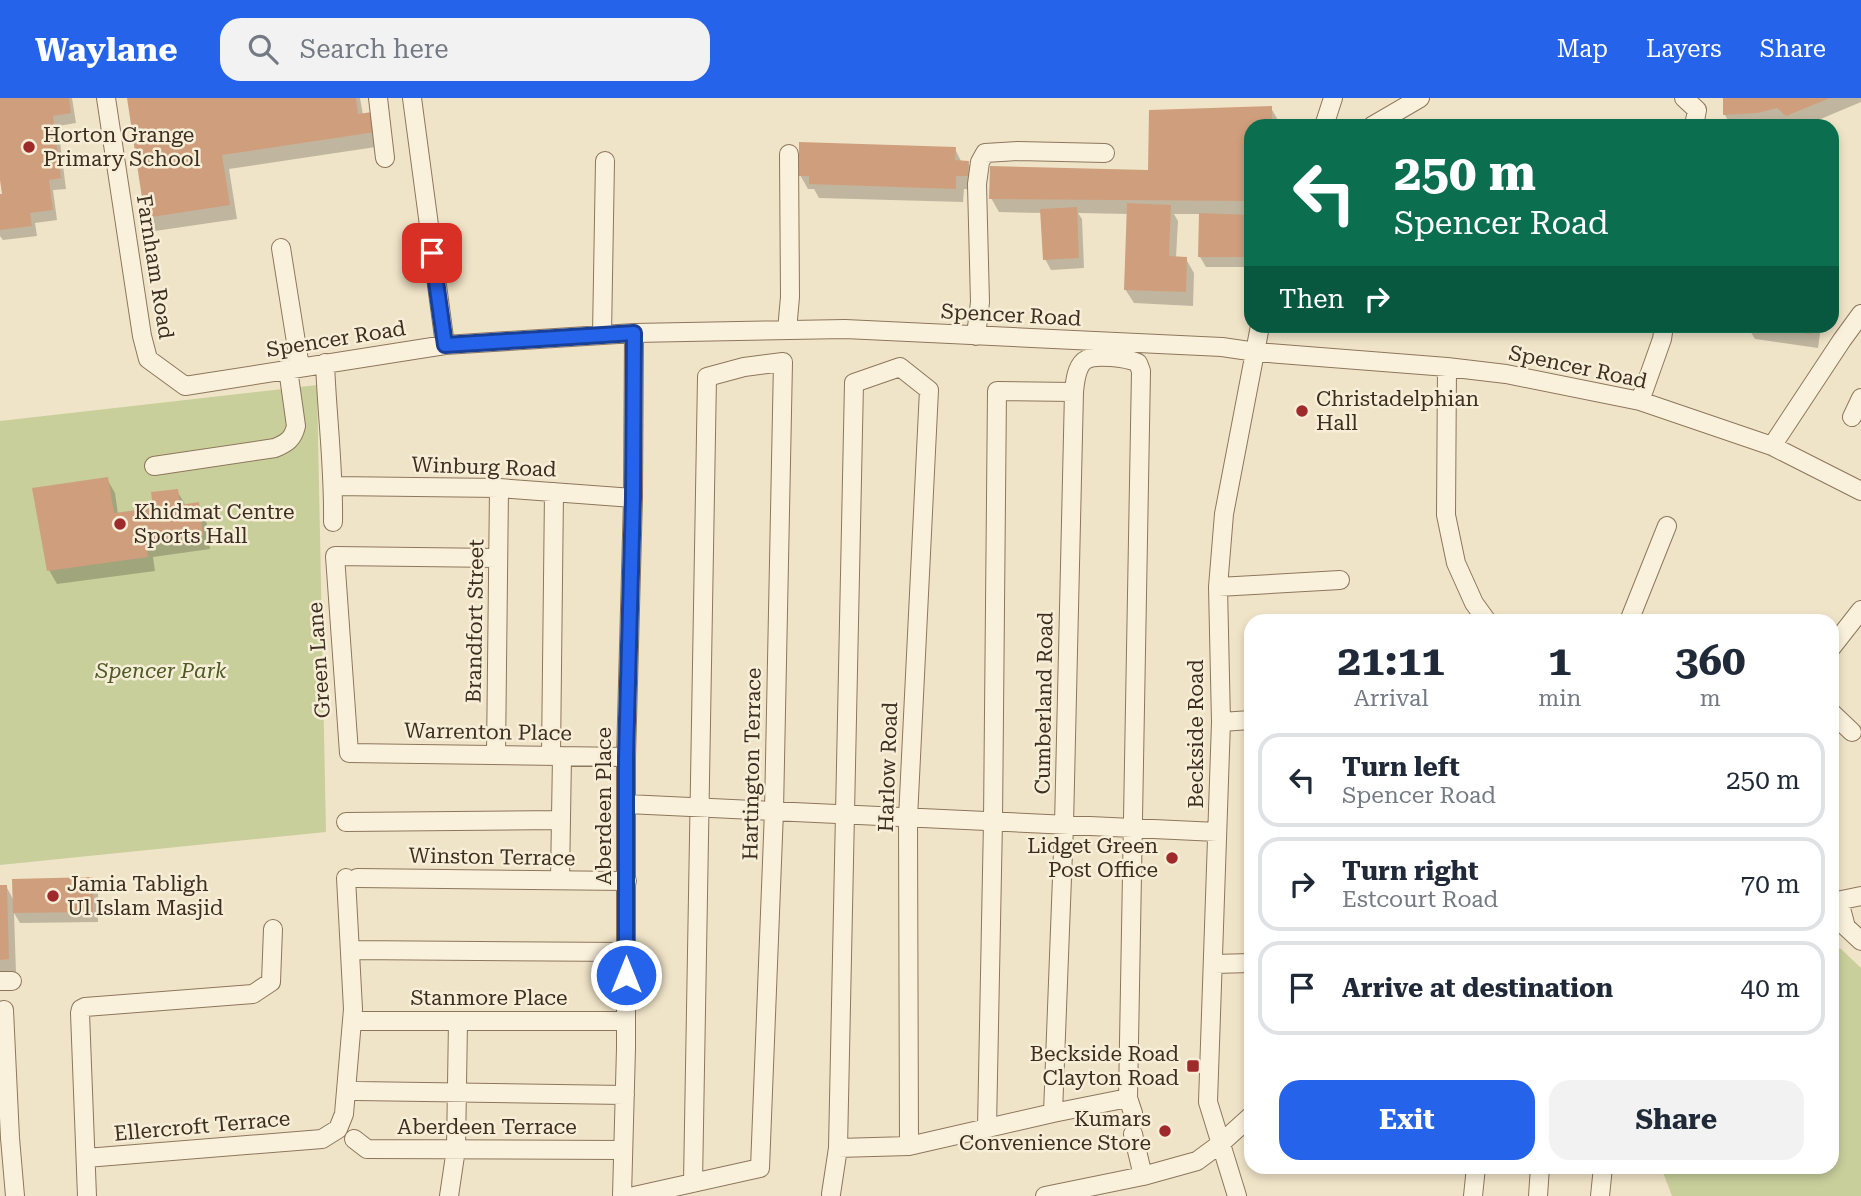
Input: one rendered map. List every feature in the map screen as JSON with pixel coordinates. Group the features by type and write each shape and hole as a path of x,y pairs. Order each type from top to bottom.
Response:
{"street":[{"name":"Farnham Road","path":"106,98 142,337 148,359"},
{"path":"378,98 385,158"},
{"path":"412,98 445,345"},
{"path":"1331,119 1333,98"},
{"path":"1384,119 1420,98"},
{"path":"1684,98 1697,110 1695,119"},
{"path":"976,336 980,302 977,184 980,162 985,153 1105,153"},
{"path":"787,330 790,297 789,154"},
{"path":"602,335 605,161"},
{"path":"154,466 275,448 285,444 294,434 294,368 281,248"},
{"path":"1772,446 1861,314"},
{"name":"Spencer Road","path":"148,359 185,386 445,345 634,333 845,329 1222,347 1506,374 1640,401 1772,446 1861,491"},
{"name":"Aberdeen Place","path":"622,1196 626,1021 626,757 633,498 634,333"},
{"name":"Beckside Road","path":"1237,1196 1208,1102 1221,722 1218,587 1224,514 1259,333"},
{"path":"1640,401 1663,333"},
{"name":"Cumberland Road","path":"1053,1113 1064,825 1074,392 1079,368 1084,360 1092,357 1132,360 1138,363 1141,371 1133,828"},
{"name":"Hartington Terrace","path":"693,1182 760,1168 774,811 783,362 744,367 707,377 698,808"},
{"path":"325,363 334,486 333,522"},
{"name":"Harlow Road","path":"846,814 855,383 900,367 929,390 908,818 909,1146"},
{"path":"1447,367 1446,515 1456,563 1482,614"},
{"path":"987,1128 997,391 1074,392"},
{"path":"1852,417 1861,398"},
{"name":"Winburg Road","path":"334,486 499,488 633,498"},
{"name":"Brandfort Street","path":"496,755 499,488"},
{"path":"554,492 560,880"},
{"path":"1632,614 1667,526"},
{"name":"Green Lane","path":"349,753 335,556 498,558"},
{"path":"1218,587 1340,580"},
{"path":"1839,638 1861,610"},
{"path":"1221,722 1244,720"},
{"path":"1839,720 1852,732"},
{"name":"Warrenton Place","path":"349,753 626,757"},
{"path":"627,804 1217,832"},
{"path":"634,1196 693,1182 698,808"},
{"path":"831,1194 838,1148 846,814"},
{"path":"346,822 561,820"},
{"path":"838,1148 909,1146 1053,1113 1131,1106 1133,828"},
{"name":"Winston Terrace","path":"351,950 352,878 627,881"},
{"path":"1839,900 1861,897"},
{"path":"1839,910 1846,927 1861,941"},
{"path":"87,1196 81,1009 253,994 271,982 273,929"},
{"path":"352,1021 354,1009 351,950 626,951"},
{"path":"1214,964 1244,963"},
{"path":"4,1010 15,1196"},
{"name":"Stanmore Place","path":"352,1021 626,1021"},
{"name":"Ellercroft Terrace","path":"86,1158 322,1139 338,1129 344,1114 352,1021"},
{"path":"449,1196 456,1149 458,1021"},
{"path":"356,1091 625,1095"},
{"path":"1045,1196 1143,1176 1197,1161 1244,1122"},
{"path":"1133,1134 1143,1176"},
{"name":"Aberdeen Terrace","path":"354,1139 367,1149 623,1150"},
{"path":"1473,1196 1475,1174"},
{"path":"1538,1196 1540,1174"},
{"path":"1600,1196 1602,1174"}],"green space":[{"name":"Spencer Park","path":"317,385 326,832 0,865 0,421"},
{"path":"1839,948 1841,949 1861,968 1861,1196 1672,1196 1664,1174 1839,1174"}],"building":[{"name":"Horton Grange Primary School","path":"0,98 69,98 71,113 53,116 61,178 49,180 53,210 30,213 32,226 0,230 2,194"},
{"path":"127,98 356,98 358,114 379,111 382,131 222,155 230,205 145,218"},
{"path":"1723,98 1830,98 1786,116 1777,108 1758,113 1723,115"},
{"path":"1272,106 1272,119 1244,119 1244,201 989,199 990,166 1148,170 1149,110"},
{"path":"799,142 956,147 955,160 969,161 968,176 956,176 956,189 809,184 809,176 799,176"},
{"path":"1127,203 1171,205 1169,256 1187,257 1186,292 1124,290"},
{"path":"1077,207 1079,258 1043,260 1040,209"},
{"path":"1199,213 1244,215 1244,257 1198,257"},
{"name":"Khidmat Centre Sports Hall","path":"108,477 114,513 153,508 151,492 178,489 180,505 199,502 203,535 146,543 148,557 47,571 32,488"},
{"name":"Jamia Tabligh Ul Islam Masjid","path":"93,877 93,912 13,913 12,879"},
{"name":"Jamia Tabligh Ul Islam Masjid","path":"0,885 7,885 9,959 0,960"}],"place":[{"name":"Horton Grange Primary School","path":"29,147"},
{"name":"Christadelphian Hall","path":"1302,411"},
{"name":"Khidmat Centre Sports Hall","path":"120,524"},
{"name":"Lidget Green Post Office","path":"1172,858"},
{"name":"Jamia Tabligh Ul Islam Masjid","path":"53,896"},
{"name":"Beckside Road Clayton Road","path":"1193,1066"},
{"name":"Kumars Convenience Store","path":"1165,1131"}],"route":[{"path":"432,253 445,345 634,333 633,498 626,757 626,975"}]}
